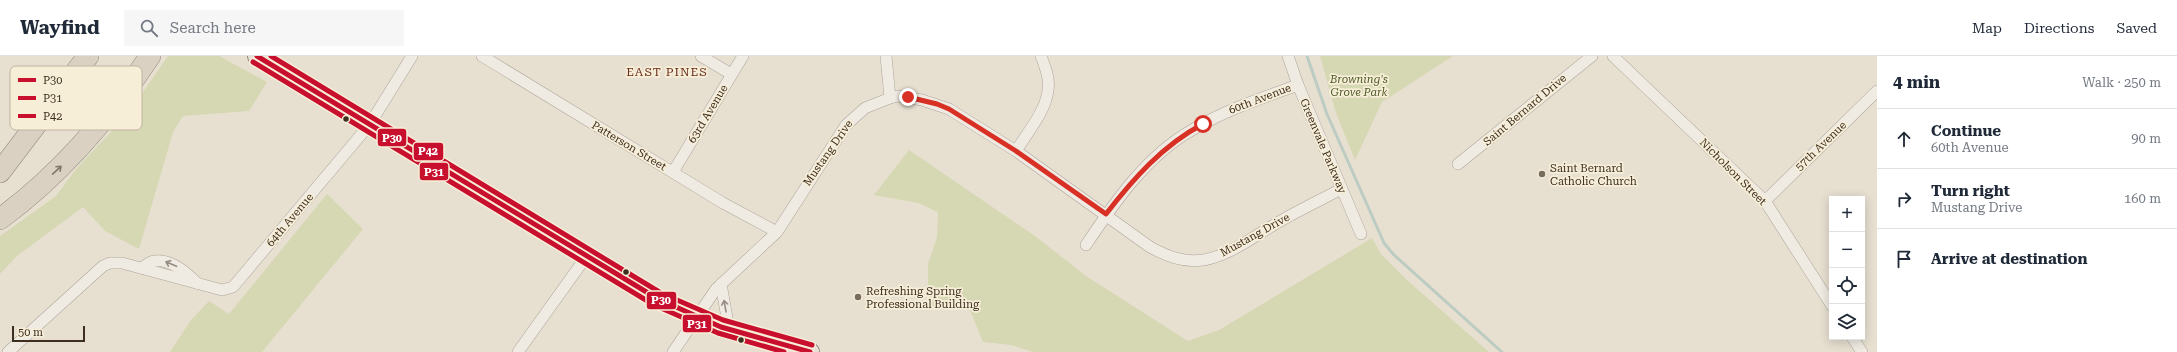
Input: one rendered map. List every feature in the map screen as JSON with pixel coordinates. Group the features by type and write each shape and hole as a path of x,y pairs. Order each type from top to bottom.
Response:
{"highway":[{"path":"80,66 88,56"},
{"path":"142,68 150,56"},
{"path":"0,172 32,130"},
{"path":"0,219 40,187 96,130"}],"main road":[{"path":"256,56 370,124 586,257 658,299 696,317 729,329 810,352"}],"street":[{"name":"64th Avenue","path":"8,352 104,266 110,263 122,263 141,268 154,260 169,262 188,273 197,283 222,290 233,287 370,124 412,56"},
{"name":"Patterson Street","path":"482,56 723,203 777,232"},
{"path":"701,56 731,74"},
{"name":"63rd Avenue","path":"673,172 743,56"},
{"path":"886,56 890,98"},
{"path":"1016,151 1042,109 1048,90 1046,70 1041,56"},
{"name":"Greenvale Parkway","path":"1288,56 1298,85 1361,234"},
{"name":"Saint Bernard Drive","path":"1458,164 1592,56"},
{"name":"Nicholson Street","path":"1613,56 1765,201 1831,304"},
{"name":"60th Avenue","path":"1086,245 1106,214 1141,173 1158,156 1190,130 1220,115 1298,85"},
{"name":"57th Avenue","path":"1765,201 1877,91"},
{"name":"Mustang Drive","path":"673,352 696,317 721,284 777,232 846,125 865,108 890,98 908,97 937,104 953,112 1016,151 1106,214 1150,247 1169,256 1191,261 1202,260 1226,253 1280,221 1341,189"},
{"path":"518,352 586,257"},
{"path":"721,284 729,329"},
{"path":"1854,340 1862,352"}],"green space":[{"path":"168,56 219,56 267,82 249,111 183,116 173,132 139,249 105,231 83,207 17,256 0,274 0,236 56,196 76,169 112,130 142,130 142,94"},
{"name":"Browning's Grove Park","path":"1320,56 1453,56 1382,102 1355,160 1336,113"},
{"path":"909,150 1035,236 1086,276 1188,341 1219,330 1372,238 1381,254 1408,281 1489,352 1033,352 1011,345 983,342 970,310 928,306 928,264 937,237 938,212 918,203 874,195"},
{"path":"327,194 363,229 262,352 170,352 191,320 209,301 229,314"}],"waterway":[{"path":"1307,56 1327,114 1384,243 1394,255 1502,352"}],"transit line":[{"name":"P30","path":"257,56 658,299 721,327 810,352"},
{"name":"P42","path":"271,56 661,293 723,320 812,345"},
{"name":"P31","path":"253,62 654,305 718,333 784,352"}],"place":[{"name":"Saint Bernard Catholic Church","path":"1542,174"},
{"name":"Refreshing Spring Professional Building","path":"858,297"}],"district":[{"name":"EAST PINES","path":"667,72"}],"route":[{"path":"908,97 937,104 949,109 1016,151 1106,214 1123,192 1158,156 1190,130 1203,124"}]}
